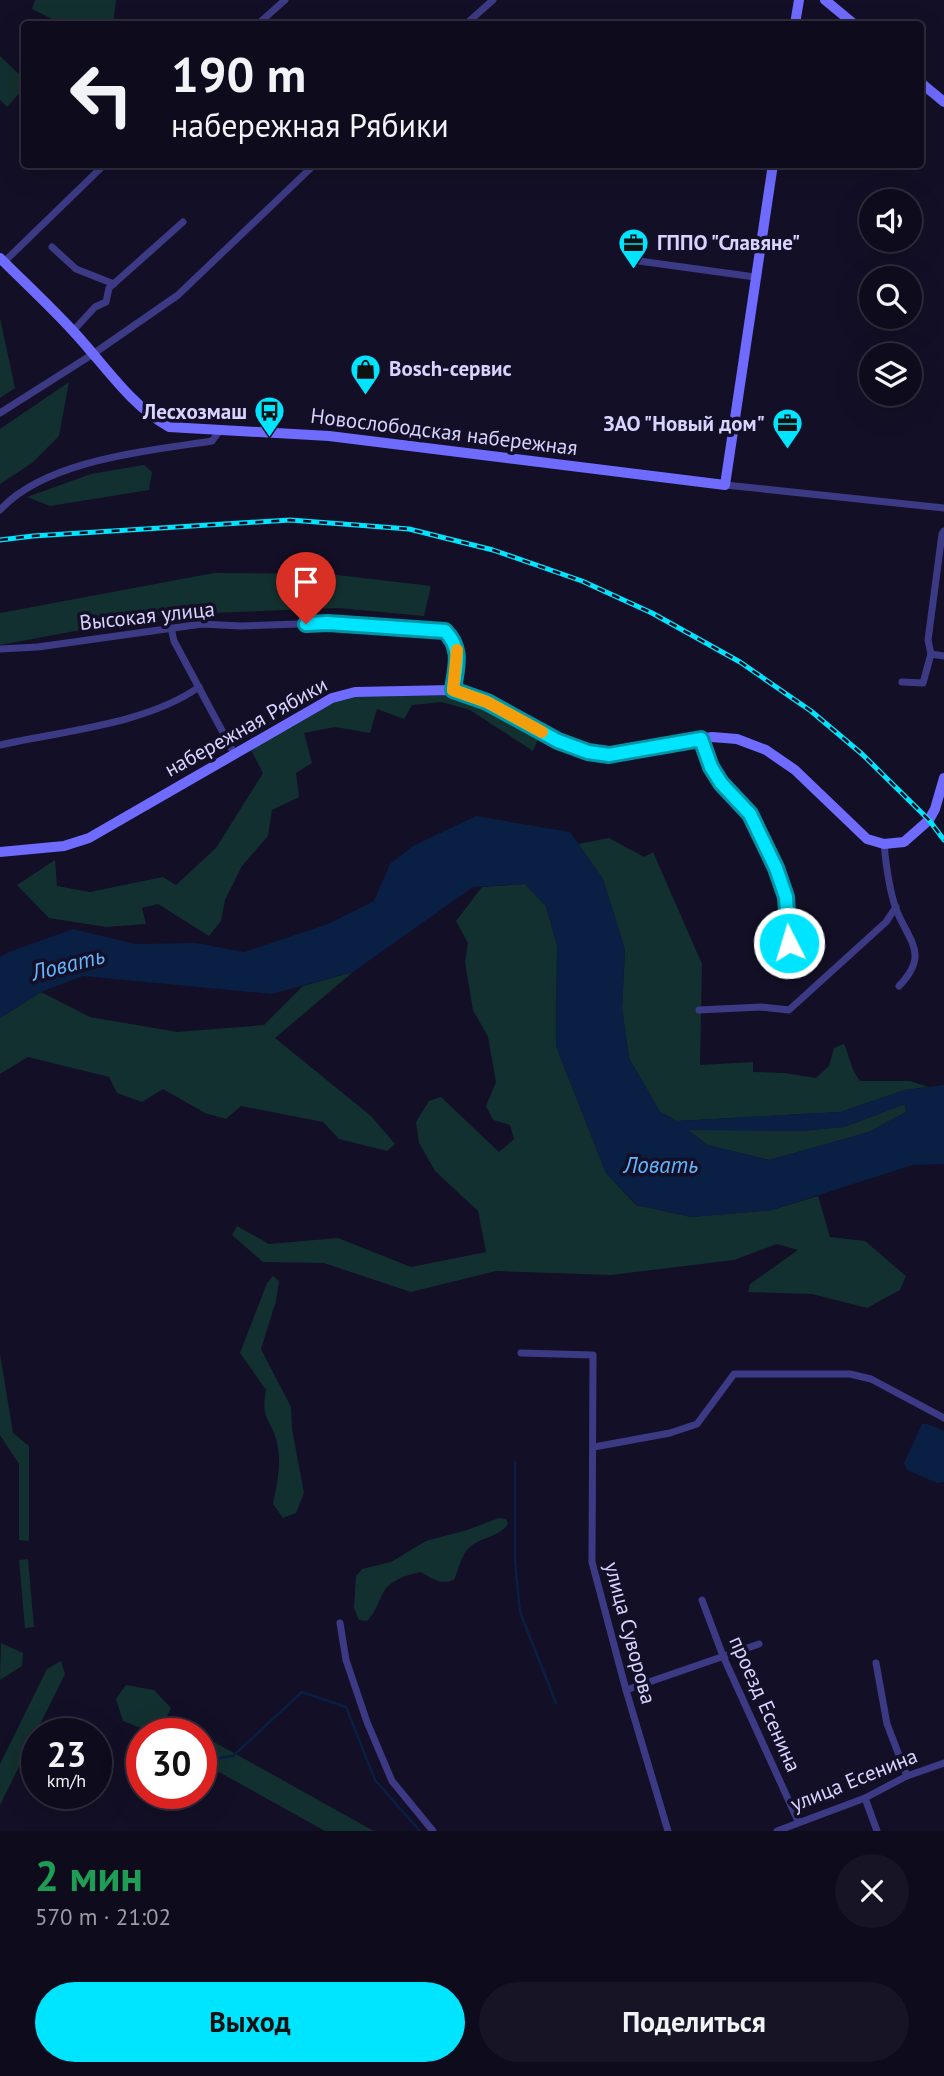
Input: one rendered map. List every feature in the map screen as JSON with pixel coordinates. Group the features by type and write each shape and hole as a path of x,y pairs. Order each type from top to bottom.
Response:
{"street":[{"path":"261,21 285,0"},
{"path":"469,21 492,0"},
{"path":"796,21 799,0"},
{"path":"825,0 850,21"},
{"path":"924,85 944,102"},
{"path":"2,260 101,168"},
{"path":"0,413 93,354 178,295 311,168"},
{"path":"725,485 772,168"},
{"path":"74,331 95,307 106,302 109,288 184,222"},
{"path":"52,247 76,269 114,284"},
{"name":"Новослободская набережная","path":"2,260 74,331 138,404 169,427 330,436 725,485 944,508"},
{"path":"639,261 755,277"},
{"path":"0,510 26,488 47,479 113,458 212,441 221,429"},
{"path":"902,682 923,683 931,654 929,640 944,531"},
{"name":"Высокая улица","path":"0,649 37,647 202,624 241,626 328,623 445,631 454,640 457,653 453,690"},
{"path":"171,628 174,640 235,755"},
{"path":"931,654 944,656"},
{"path":"0,745 138,716 182,699 199,687"},
{"name":"набережная Рябики","path":"0,852 64,846 89,838 343,694 453,690 487,702 558,741 588,752 609,755 712,737 737,739 766,750 795,770 867,839 884,844"},
{"path":"701,739 711,767 721,783 750,814 776,868 786,897 789,943"},
{"path":"900,986 916,964 916,948 896,907 884,844 904,842 927,822 935,809 944,778"},
{"path":"699,1010 761,1007 789,1010 886,922 896,907"},
{"name":"улица Суворова","path":"521,1353 593,1355 592,1562 668,1831"},
{"path":"594,1447 670,1433 697,1424 734,1374 850,1374 871,1379 944,1418"},
{"name":"проезд Есенина","path":"702,1600 723,1656 798,1821"},
{"path":"340,1623 346,1660 392,1781 433,1831"},
{"path":"626,1690 760,1644"},
{"path":"876,1662 887,1724 907,1776"},
{"name":"улица Есенина","path":"777,1831 865,1798 907,1776 944,1763"},
{"path":"865,1798 877,1831"}],"green space":[{"path":"35,0 116,0 113,21 56,21 32,9"},
{"path":"0,56 21,76 21,91 7,107 0,100"},
{"path":"0,318 15,388 0,398"},
{"path":"69,382 59,436 32,463 0,484 0,429"},
{"path":"144,465 152,472 149,490 50,506 27,497 91,474"},
{"path":"214,573 329,574 431,586 424,616 338,608 161,615 0,645 0,613"},
{"path":"450,695 539,737 533,751 470,710 442,702 412,705 404,719 377,709 370,733 335,727 304,733 312,763 296,773 299,797 272,810 268,836 242,866 225,900 221,921 209,936 158,904 142,908 146,924 106,927 49,918 17,885 55,860 57,886 90,892 163,877 176,885 216,848 263,773 251,750 331,703 350,697"},
{"path":"609,838 644,857 653,852 702,964 700,1065 753,1062 753,1072 816,1078 829,1066 834,1048 844,1044 860,1081 910,1081 929,1087 905,1090 841,1112 677,1121 660,1112 629,1058 622,1008 625,950 603,879 578,844"},
{"path":"525,884 546,906 557,945 556,1046 606,1173 636,1205 691,1217 772,1210 818,1196 830,1237 865,1241 906,1276 900,1290 867,1308 812,1294 748,1292 750,1284 798,1250 777,1244 734,1260 611,1275 496,1271 411,1292 324,1263 263,1262 232,1235 237,1226 269,1244 338,1238 411,1267 486,1252 478,1211 435,1171 419,1143 416,1122 429,1101 441,1097 499,1152 514,1139 510,1125 493,1120 486,1106 496,1082 488,1037 473,1010 465,962 468,943 456,921 482,887"},
{"path":"353,972 275,1038 371,1116 395,1144 387,1151 339,1139 323,1122 241,1106 226,1119 205,1113 163,1089 142,1102 117,1093 109,1077 28,1057 0,1074 0,1018 41,992 90,1017 177,1032 264,1025 303,986"},
{"path":"905,1104 906,1112 869,1132 769,1160 707,1145 687,1129 800,1131 844,1127"},
{"path":"273,1276 279,1281 276,1301 261,1349 291,1407 292,1429 304,1493 296,1513 283,1518 273,1504 279,1458 275,1435 265,1414 266,1390 240,1353 267,1283"},
{"path":"0,1354 13,1433 29,1446 29,1541 19,1540 19,1464 0,1435"},
{"path":"499,1518 506,1519 508,1524 498,1533 467,1550 454,1580 441,1582 421,1572 404,1577 385,1590 367,1621 359,1620 354,1608 356,1576 362,1569 391,1562 426,1541"},
{"path":"28,1559 34,1627 25,1628 19,1560"},
{"path":"1,1643 23,1653 22,1666 0,1680"},
{"path":"61,1661 65,1674 43,1718 23,1718 47,1669"},
{"path":"126,1685 154,1690 171,1708 166,1718 126,1718 126,1722 123,1721 116,1699"},
{"path":"21,1722 21,1763 0,1805 0,1764"},
{"path":"217,1744 374,1831 325,1831 217,1771"}],"water":[{"name":"Ловать","path":"476,816 570,832 603,879 625,950 622,1008 629,1058 660,1112 677,1121 841,1112 905,1090 944,1085 944,1164 913,1165 772,1210 691,1217 637,1205 606,1173 556,1046 557,945 546,906 525,884 473,887 353,972 271,994 83,976 41,992 0,1018 0,957 9,952 73,929 135,944 196,943 244,952 328,924 374,901 390,864 413,846","holes":["905,1104 906,1112 869,1132 769,1160 707,1145 688,1130 800,1131 844,1127"]},
{"path":"922,1424 944,1431 944,1482 937,1483 907,1470 904,1463"}],"waterway":[{"path":"515,1462 515,1562 520,1612 556,1703"},
{"path":"217,1758 233,1756 302,1692 346,1707 375,1780 420,1831"}],"railway":[{"path":"0,540 290,520 409,529 493,550 582,581 652,613 740,662 811,711 862,754 929,820 944,840"}],"slow traffic":[{"path":"457,650 453,690 487,702 542,732"}],"place":[{"name":"ГППО \"Славяне\"","path":"634,270"},
{"name":"Bosch-сервис","path":"366,396"},
{"name":"Лесхозмаш","path":"270,439"},
{"name":"ЗАО \"Новый дом\"","path":"788,451"}],"route":[{"path":"306,624 328,623 445,631 454,640 457,653 453,690 487,702 558,741 588,752 609,755 701,739 711,767 721,783 750,814 776,868 786,897 789,943"}]}
